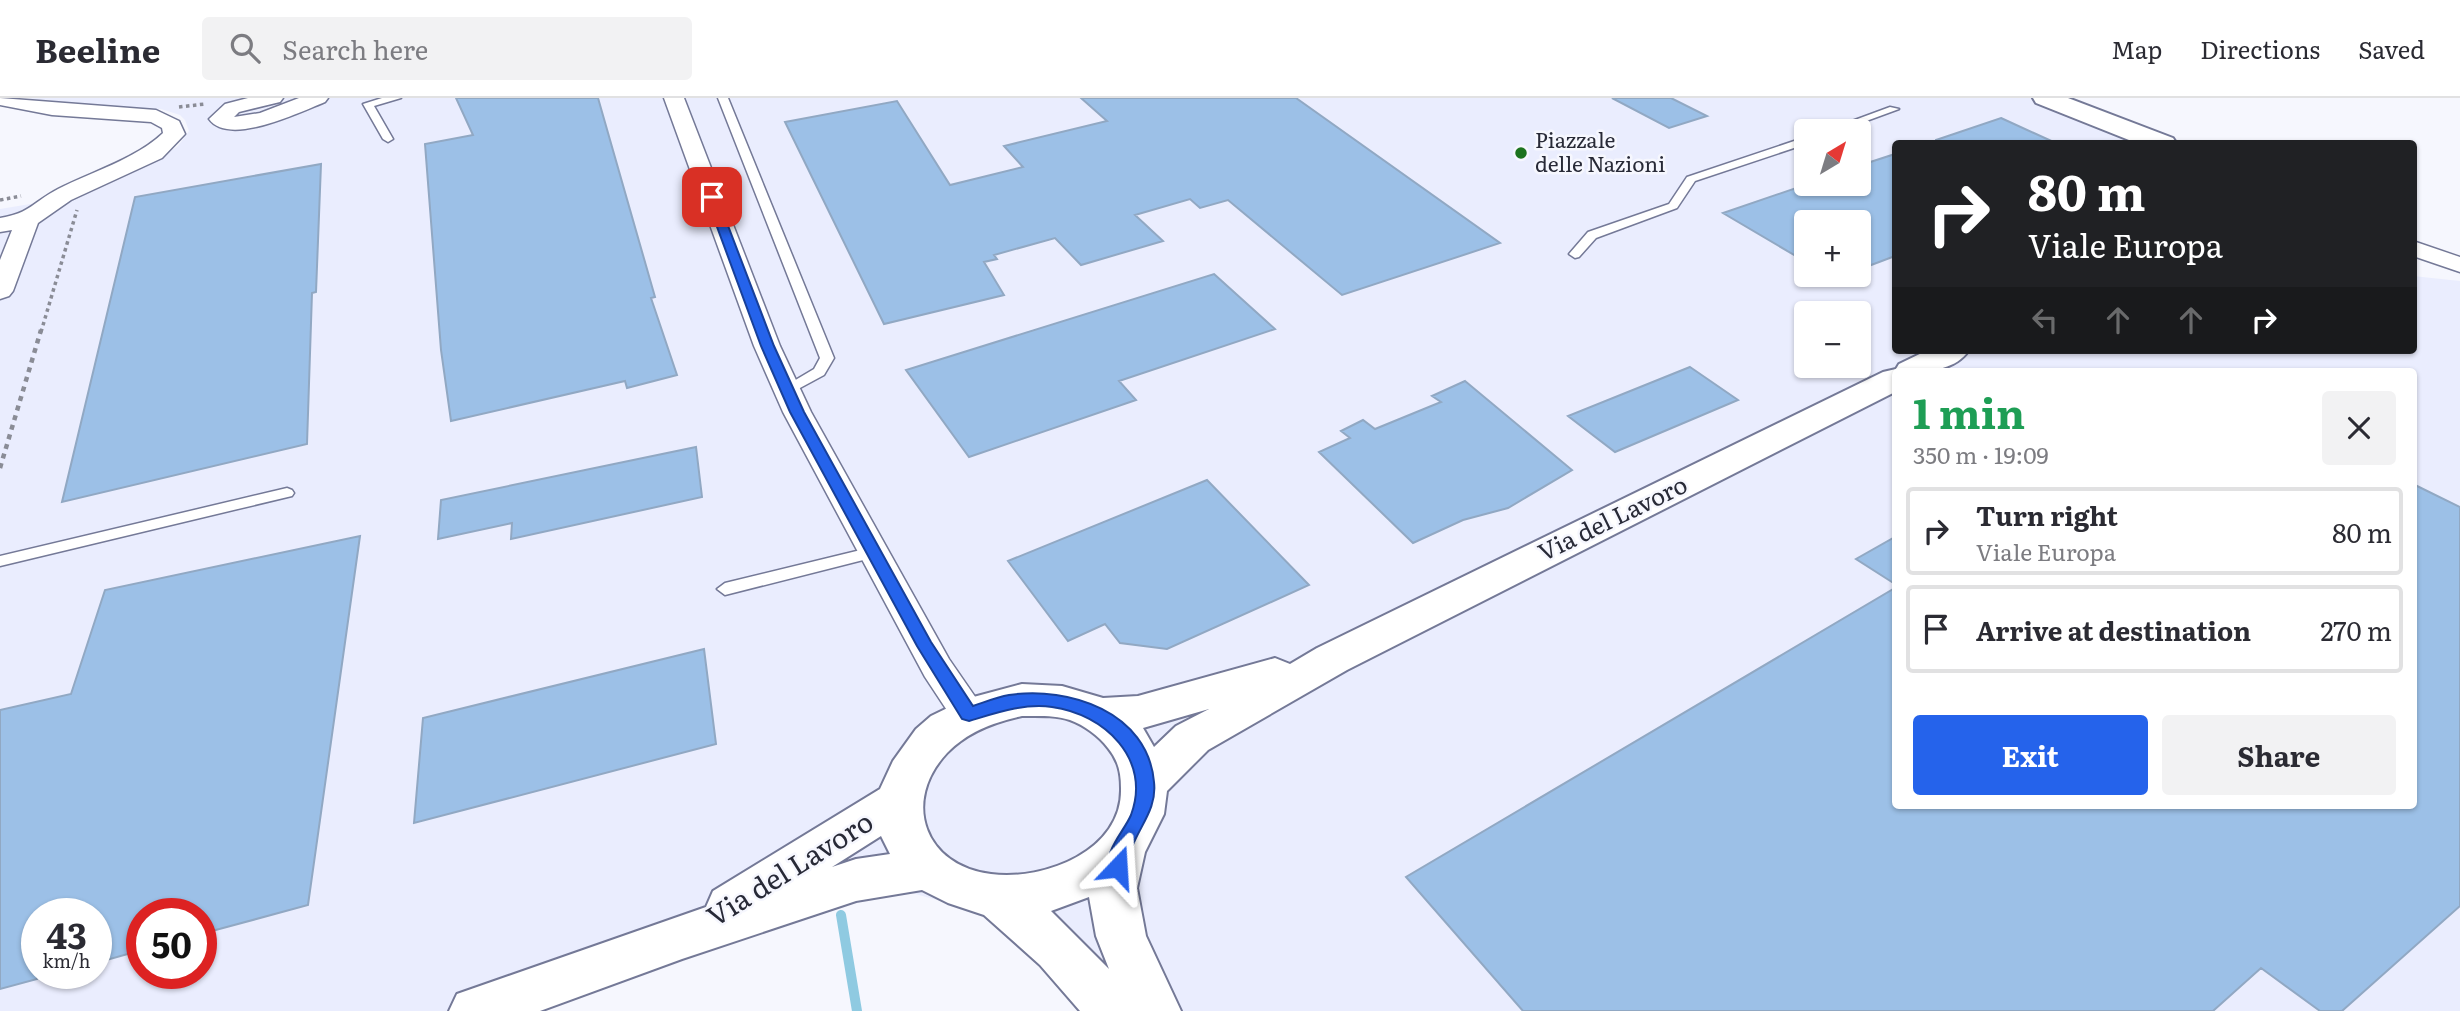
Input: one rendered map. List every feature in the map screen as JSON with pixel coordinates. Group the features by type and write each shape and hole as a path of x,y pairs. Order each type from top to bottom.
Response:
{"main road":[{"path":"2057,103 2129,140"},
{"path":"2057,103 2154,140"},
{"path":"1917,368 1945,354"},
{"name":"Via del Lavoro","path":"1145,784 1192,738 1332,659 1892,380"},
{"name":"Via del Lavoro","path":"1099,715 1138,713 1332,659"},
{"name":"Via del Lavoro","path":"1036,700 1076,705 1099,715 1117,728 1132,744 1142,763 1145,784 1141,815 1123,846 1099,868 1068,885 1033,895 997,897 959,888 928,869 911,849 901,825 900,800 907,774 921,750 943,730 969,714 995,704 1036,700"},
{"name":"Via del Lavoro","path":"681,937 900,800"},
{"path":"1123,846 1113,888 1118,919 1129,957 1155,1011"},
{"name":"Via del Lavoro","path":"475,1011 681,937 856,880 928,869"},
{"path":"997,897 1030,921 1068,957 1111,1011"}],"street":[{"path":"264,100 232,108 219,119 233,124 252,121 318,98"},
{"path":"674,98 767,346 788,391 937,667 969,714"},
{"path":"0,99 52,109 156,116 168,121 173,130 170,141 154,153 63,195 28,220 0,225"},
{"path":"0,291 19,237 28,220"},
{"path":"2417,249 2460,265"},
{"path":"2417,272 2460,277"}],"lane":[{"path":"388,139 368,104 396,98"},
{"path":"723,98 827,358 819,372 788,391"},
{"path":"1865,119 1894,109"},
{"path":"1575,254 1592,235 1672,206 1691,179 1794,144"},
{"path":"0,561 287,493"},
{"path":"725,589 873,552"}],"path":[{"path":"178,113 171,109 189,105 264,100"},
{"path":"0,468 81,198"}],"shaded area":[{"path":"27,98 2069,98 2096,109 2115,129 2132,140 1892,140 1892,354 2417,354 2417,276 2460,281 2460,1011 1084,1011 1001,923 958,906 912,893 874,892 833,900 542,1011 0,1011 0,209 79,196 156,161 178,146 189,131 180,115 161,109 62,105"}],"building":[{"path":"456,98 598,98 655,297 651,298 677,375 627,388 625,381 451,421 441,350 425,144 473,135"},
{"path":"1081,98 1296,98 1500,243 1342,295 1228,200 1200,208 1190,199 1135,215 1163,241 1081,265 1055,238 994,255 997,259 984,262 1004,295 884,324 785,122 897,101 950,185 1023,167 1004,146 1107,121"},
{"path":"1612,98 1671,98 1707,116 1669,128"},
{"path":"2001,118 2049,140 1936,140"},
{"path":"1892,155 1892,257 1871,265 1871,210 1794,210 1794,255 1723,213 1794,189 1794,196 1871,196 1871,162"},
{"path":"321,164 316,292 312,293 307,444 62,502 135,197"},
{"path":"1214,274 1275,329 1119,381 1136,400 969,457 906,370"},
{"path":"1690,367 1738,400 1615,452 1568,416"},
{"path":"1465,381 1572,470 1508,508 1463,520 1413,543 1319,452 1350,438 1341,431 1363,420 1375,429 1441,402 1432,396"},
{"path":"696,447 702,497 511,539 512,523 438,539 441,500"},
{"path":"1207,480 1309,585 1167,649 1120,643 1105,624 1068,641 1008,561"},
{"path":"2417,486 2460,507 2460,906 2342,1011 2320,1011 2261,968 2213,1011 1523,1011 1406,877 1892,590 1892,809 2417,809"},
{"path":"360,536 308,905 217,930 217,898 126,898 126,955 112,958 112,898 21,898 21,983 0,989 0,710 71,694 105,590"},
{"path":"1892,539 1892,582 1856,559"},
{"path":"704,649 716,744 414,823 423,718"}],"waterway":[{"path":"841,915 857,1011"}],"place":[{"name":"Piazzale delle Nazioni","path":"1521,153"}],"route":[{"path":"712,197 767,346 797,412 925,646 969,714 995,704 1050,700 1076,705 1099,715 1117,728 1132,744 1142,763 1145,784 1141,815 1123,846 1118,867"}]}
